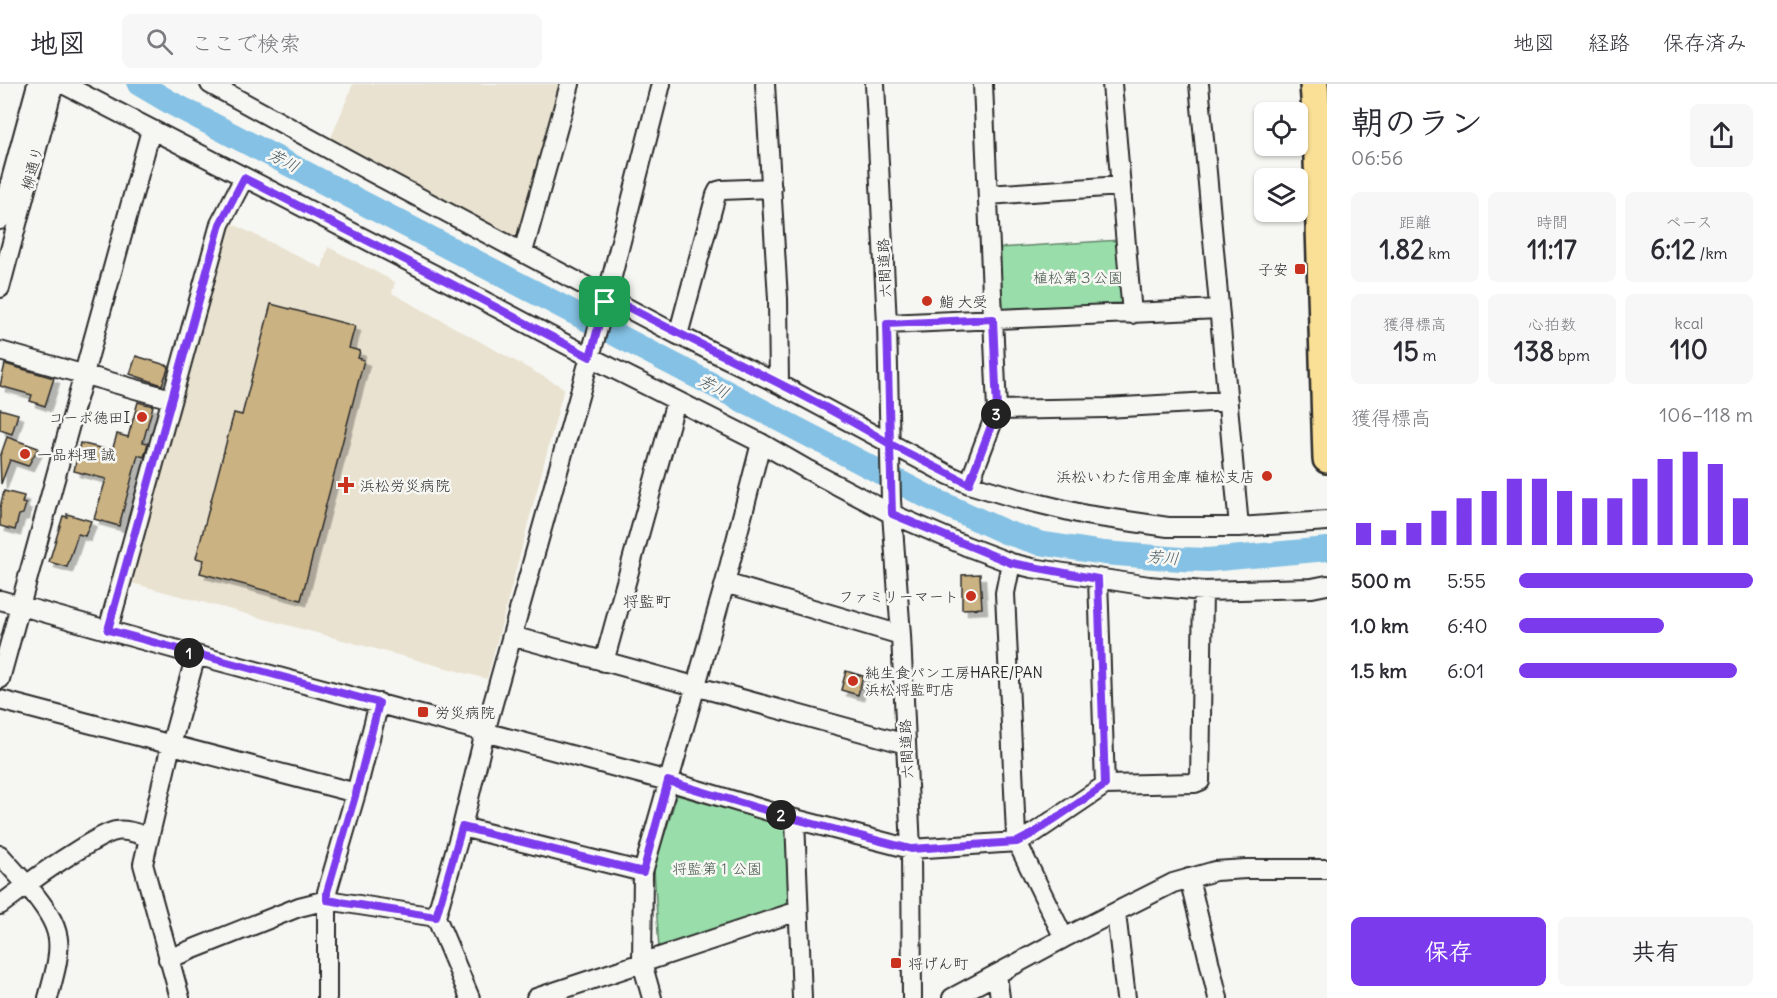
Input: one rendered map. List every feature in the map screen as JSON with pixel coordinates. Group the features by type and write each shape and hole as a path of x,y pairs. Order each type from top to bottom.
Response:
{"highway":[{"path":"1314,84 1322,124 1327,459"}],"street":[{"name":"柳通り","path":"1,213 37,84"},
{"name":"柳通り","path":"0,288 54,84"},
{"path":"63,84 591,353 676,401 761,443 808,470 1011,563 1098,579 1203,591 1312,588 1327,585"},
{"path":"210,84 606,299 779,384 890,448 969,484 1086,515 1168,527 1239,527 1327,521"},
{"path":"523,252 570,84"},
{"path":"470,998 436,917 462,827 485,732 606,299 661,84"},
{"path":"765,84 778,299 779,384"},
{"name":"六間道路","path":"875,84 887,324 891,507 901,635 911,849 912,998"},
{"path":"969,484 997,410 983,84"},
{"path":"1112,84 1132,314"},
{"path":"1199,84 1239,527"},
{"path":"0,679 151,130"},
{"path":"108,630 220,224 244,178"},
{"path":"988,195 1121,186"},
{"path":"678,335 718,191 771,188"},
{"path":"887,324 1219,309"},
{"path":"0,351 171,399"},
{"path":"604,662 676,401"},
{"path":"997,410 1106,408 1228,401"},
{"path":"652,998 642,963 643,872 761,443"},
{"path":"1011,563 1005,593 1017,842 1064,938"},
{"path":"1098,579 1105,785"},
{"path":"724,583 901,635"},
{"path":"0,600 911,849 1017,842 1105,785 1200,781 1203,591"},
{"path":"512,636 693,688 906,744"},
{"path":"180,998 143,868 148,837 196,655"},
{"path":"0,700 356,793"},
{"path":"327,998 327,892 379,703"},
{"path":"795,819 802,998"},
{"path":"462,827 643,872"},
{"path":"0,905 51,867 110,832 125,831 148,837"},
{"path":"0,855 47,909 56,925 59,940 57,963 48,998"},
{"path":"952,998 1173,883 1215,871 1327,869"},
{"path":"1189,878 1218,998"},
{"path":"168,958 299,907 327,900 436,917"},
{"path":"536,998 798,912"},
{"path":"1116,913 1126,998"},
{"path":"997,975 1000,998"}],"shaded area":[{"path":"353,84 566,84 518,239 331,138"},
{"name":"浜松労災病院","path":"227,221 322,268 328,247 395,282 392,293 564,388 487,679 128,582"}],"green space":[{"name":"植松第３公園","path":"1120,240 1124,304 1120,308 1003,310 999,248"},
{"name":"将監第１公園","path":"677,795 789,827 790,904 659,950 654,868"}],"building":[{"path":"271,304 355,326 349,348 360,351 358,358 364,360 301,600 200,573 204,560 196,558 234,413 242,415"},
{"path":"136,356 169,366 162,385 130,374"},
{"path":"5,364 54,378 45,406 30,401 32,395 0,386"},
{"path":"138,402 153,406 143,442 148,443 144,457 138,455 119,526 94,519 106,479 74,471 80,443 112,451 117,434 128,437"},
{"path":"0,409 18,414 12,434 0,430"},
{"path":"7,437 38,448 28,466 10,460 1,484 0,457"},
{"path":"4,491 24,496 22,503 26,504 23,514 19,515 15,530 0,526 0,507"},
{"path":"67,514 91,521 85,536 78,534 67,567 49,562 63,516 67,517"},
{"name":"ファミリーマート","path":"980,574 982,608 962,609 962,575"},
{"name":"純生食パン工房HARE/PAN 浜松将監町店","path":"846,671 863,676 858,695 841,690"}],"waterway":[{"name":"芳川","path":"139,84 173,104 926,496 1005,532 1039,543 1104,553 1181,559 1208,560 1327,549"}],"place":[{"name":"子安","path":"1300,269"},
{"name":"鮨 大受","path":"927,301"},
{"name":"コーポ徳田I","path":"142,417"},
{"name":"一品料理 誠","path":"25,454"},
{"name":"浜松いわた信用金庫 植松支店","path":"1267,476"},
{"name":"浜松労災病院","path":"346,485"},
{"name":"ファミリーマート","path":"971,596"},
{"name":"純生食パン工房HARE/PAN 浜松将監町店","path":"853,681"},
{"name":"労災病院","path":"423,712"},
{"name":"将げん町","path":"896,963"}],"district":[{"name":"将監町","path":"647,601"}],"route":[{"path":"605,302 590,357 244,178 224,214 108,630 379,703 327,892 327,900 436,917 462,827 643,872 668,781 795,819 911,849 1017,842 1105,785 1098,579 1011,563 892,514 890,444 969,484 997,410 993,319 887,324 890,444 607,296 605,302"}]}
